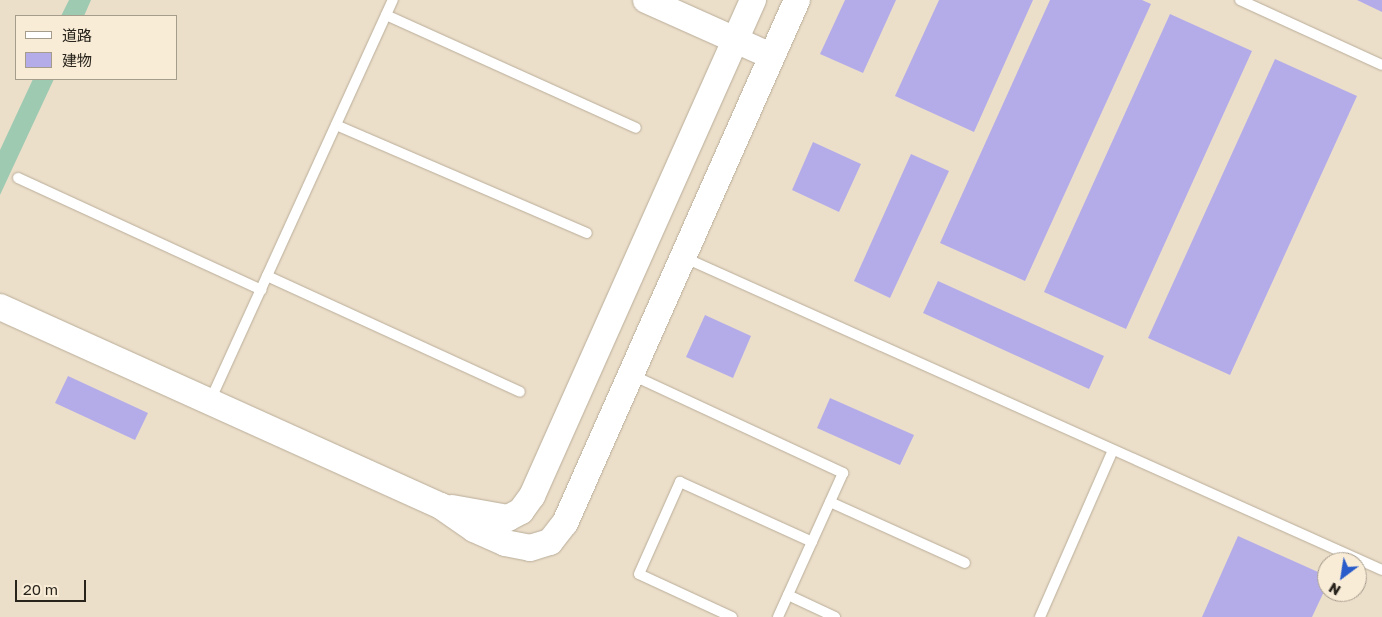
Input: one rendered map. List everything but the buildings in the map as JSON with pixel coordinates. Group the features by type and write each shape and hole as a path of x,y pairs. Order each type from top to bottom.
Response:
{"street":[{"path":"646,0 771,56"},
{"path":"0,307 441,506 474,529 505,543 530,548 550,542 565,523 793,8 753,0 532,496 521,511 508,518 441,506"}],"lane":[{"path":"209,402 393,0"},
{"path":"1240,0 1382,65"},
{"path":"386,15 636,128"},
{"path":"336,125 587,233"},
{"path":"18,178 261,290"},
{"path":"682,257 1382,570"},
{"path":"267,276 520,392"},
{"path":"631,374 843,473 778,617"},
{"path":"1040,617 1113,450"},
{"path":"732,617 639,574 680,482 812,542"},
{"path":"830,502 965,564"},
{"path":"788,595 835,617"}],"green space":[{"path":"69,0 91,0 84,15 62,15"},
{"path":"33,80 54,80 0,195 0,150"}]}
